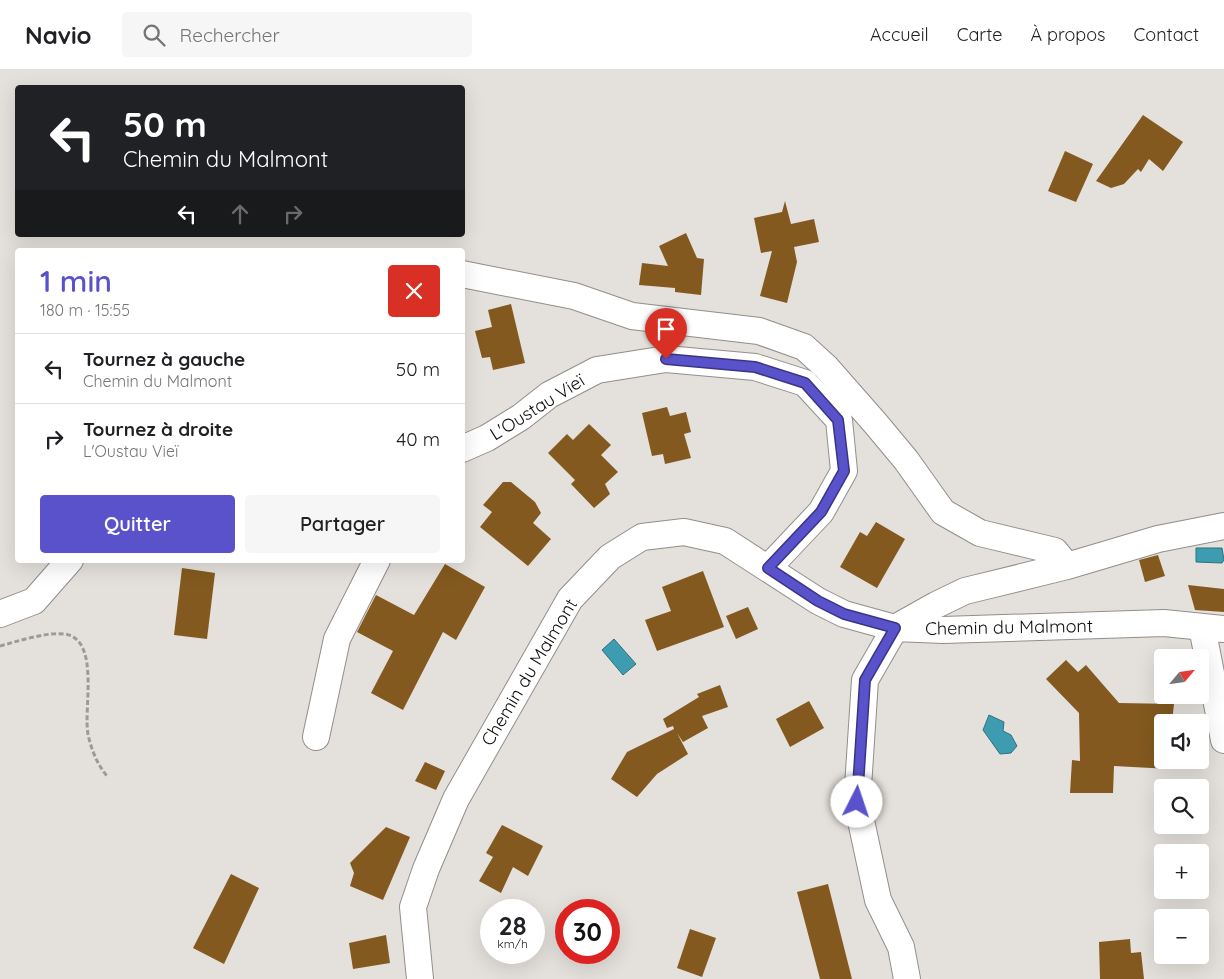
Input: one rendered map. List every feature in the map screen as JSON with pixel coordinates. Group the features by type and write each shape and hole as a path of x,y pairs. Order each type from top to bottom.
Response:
{"street":[{"path":"465,275 574,296 632,316 759,331 804,347 826,368 876,424 906,460 943,512 980,533 1055,551 1067,566"},
{"name":"L'Oustau Vieï","path":"465,448 488,438 521,417 549,395 597,370 666,359 755,367 805,383 838,420 844,471 821,512 768,568"},
{"path":"907,979 901,947 878,900 857,802 865,680 895,628 965,591 1067,566 1158,539 1224,526"},
{"name":"Chemin du Malmont","path":"420,979 413,907 426,869 456,799 570,599 610,557 642,537 684,532 725,541 818,601 844,614 895,628 943,630 1164,623 1213,628"},
{"path":"0,614 34,601 67,563"},
{"path":"316,737 336,639 375,563"},
{"path":"1213,628 1224,740"}],"path":[{"path":"0,646 19,640 65,634 74,637 83,646 87,662 87,732 98,763 107,776"}],"water":[{"path":"1196,548 1222,548 1224,560 1222,563 1196,562"},
{"path":"614,639 636,664 623,675 602,650"},
{"path":"989,715 1004,722 1003,731 1011,735 1017,746 1011,753 1000,754 983,730"}],"building":[{"path":"1143,115 1183,142 1163,171 1149,159 1141,172 1138,169 1124,184 1111,188 1096,181"},
{"path":"1065,151 1093,164 1076,202 1048,191"},
{"path":"785,201 791,224 814,219 819,242 794,247 797,262 787,303 760,296 772,251 761,253 754,218 782,212"},
{"path":"686,233 697,258 704,259 701,295 675,292 675,288 639,285 642,263 668,266 659,246"},
{"path":"511,304 525,363 493,370 490,357 482,358 475,331 492,327 488,310"},
{"path":"667,407 670,416 686,412 691,432 684,434 691,458 665,464 663,454 652,456 642,413"},
{"path":"589,424 611,445 601,455 618,472 605,484 610,494 594,508 571,484 575,480 548,453 567,434 573,440"},
{"path":"503,482 511,482 535,502 541,513 533,523 551,539 528,566 480,527 492,512 483,505"},
{"path":"876,522 905,539 877,588 840,567 860,532 867,536"},
{"path":"1158,555 1165,576 1145,582 1139,560"},
{"path":"445,564 485,587 456,640 443,632 403,710 371,693 393,651 357,632 376,595 414,615"},
{"path":"182,568 215,573 207,639 174,635"},
{"path":"703,571 724,627 657,651 645,620 671,611 662,587"},
{"path":"1188,585 1224,589 1224,612 1195,610"},
{"path":"748,607 758,629 736,639 726,616"},
{"path":"1066,660 1078,672 1086,665 1119,703 1174,704 1173,714 1154,714 1154,768 1114,766 1113,793 1070,793 1072,760 1080,761 1079,713 1046,679"},
{"path":"720,685 728,707 702,716 708,728 683,742 677,733 688,754 657,774 637,797 611,779 627,752 674,729 673,726 667,728 663,719 699,697 697,694"},
{"path":"809,701 824,728 790,747 776,719"},
{"path":"425,762 445,771 436,790 415,781"},
{"path":"502,825 543,846 528,876 513,867 501,893 479,881 493,857 486,853"},
{"path":"386,827 410,837 383,900 350,886 354,873 350,863"},
{"path":"231,874 259,888 224,964 193,948"},
{"path":"828,884 852,979 820,979 797,892"},
{"path":"690,929 716,938 702,977 677,968"},
{"path":"386,935 390,963 353,969 349,943"},
{"path":"1130,939 1131,953 1141,952 1144,979 1100,979 1099,942"}],"route":[{"path":"666,359 755,367 805,383 838,420 844,471 821,512 768,568 818,601 844,614 895,628 865,680 857,802"}]}
